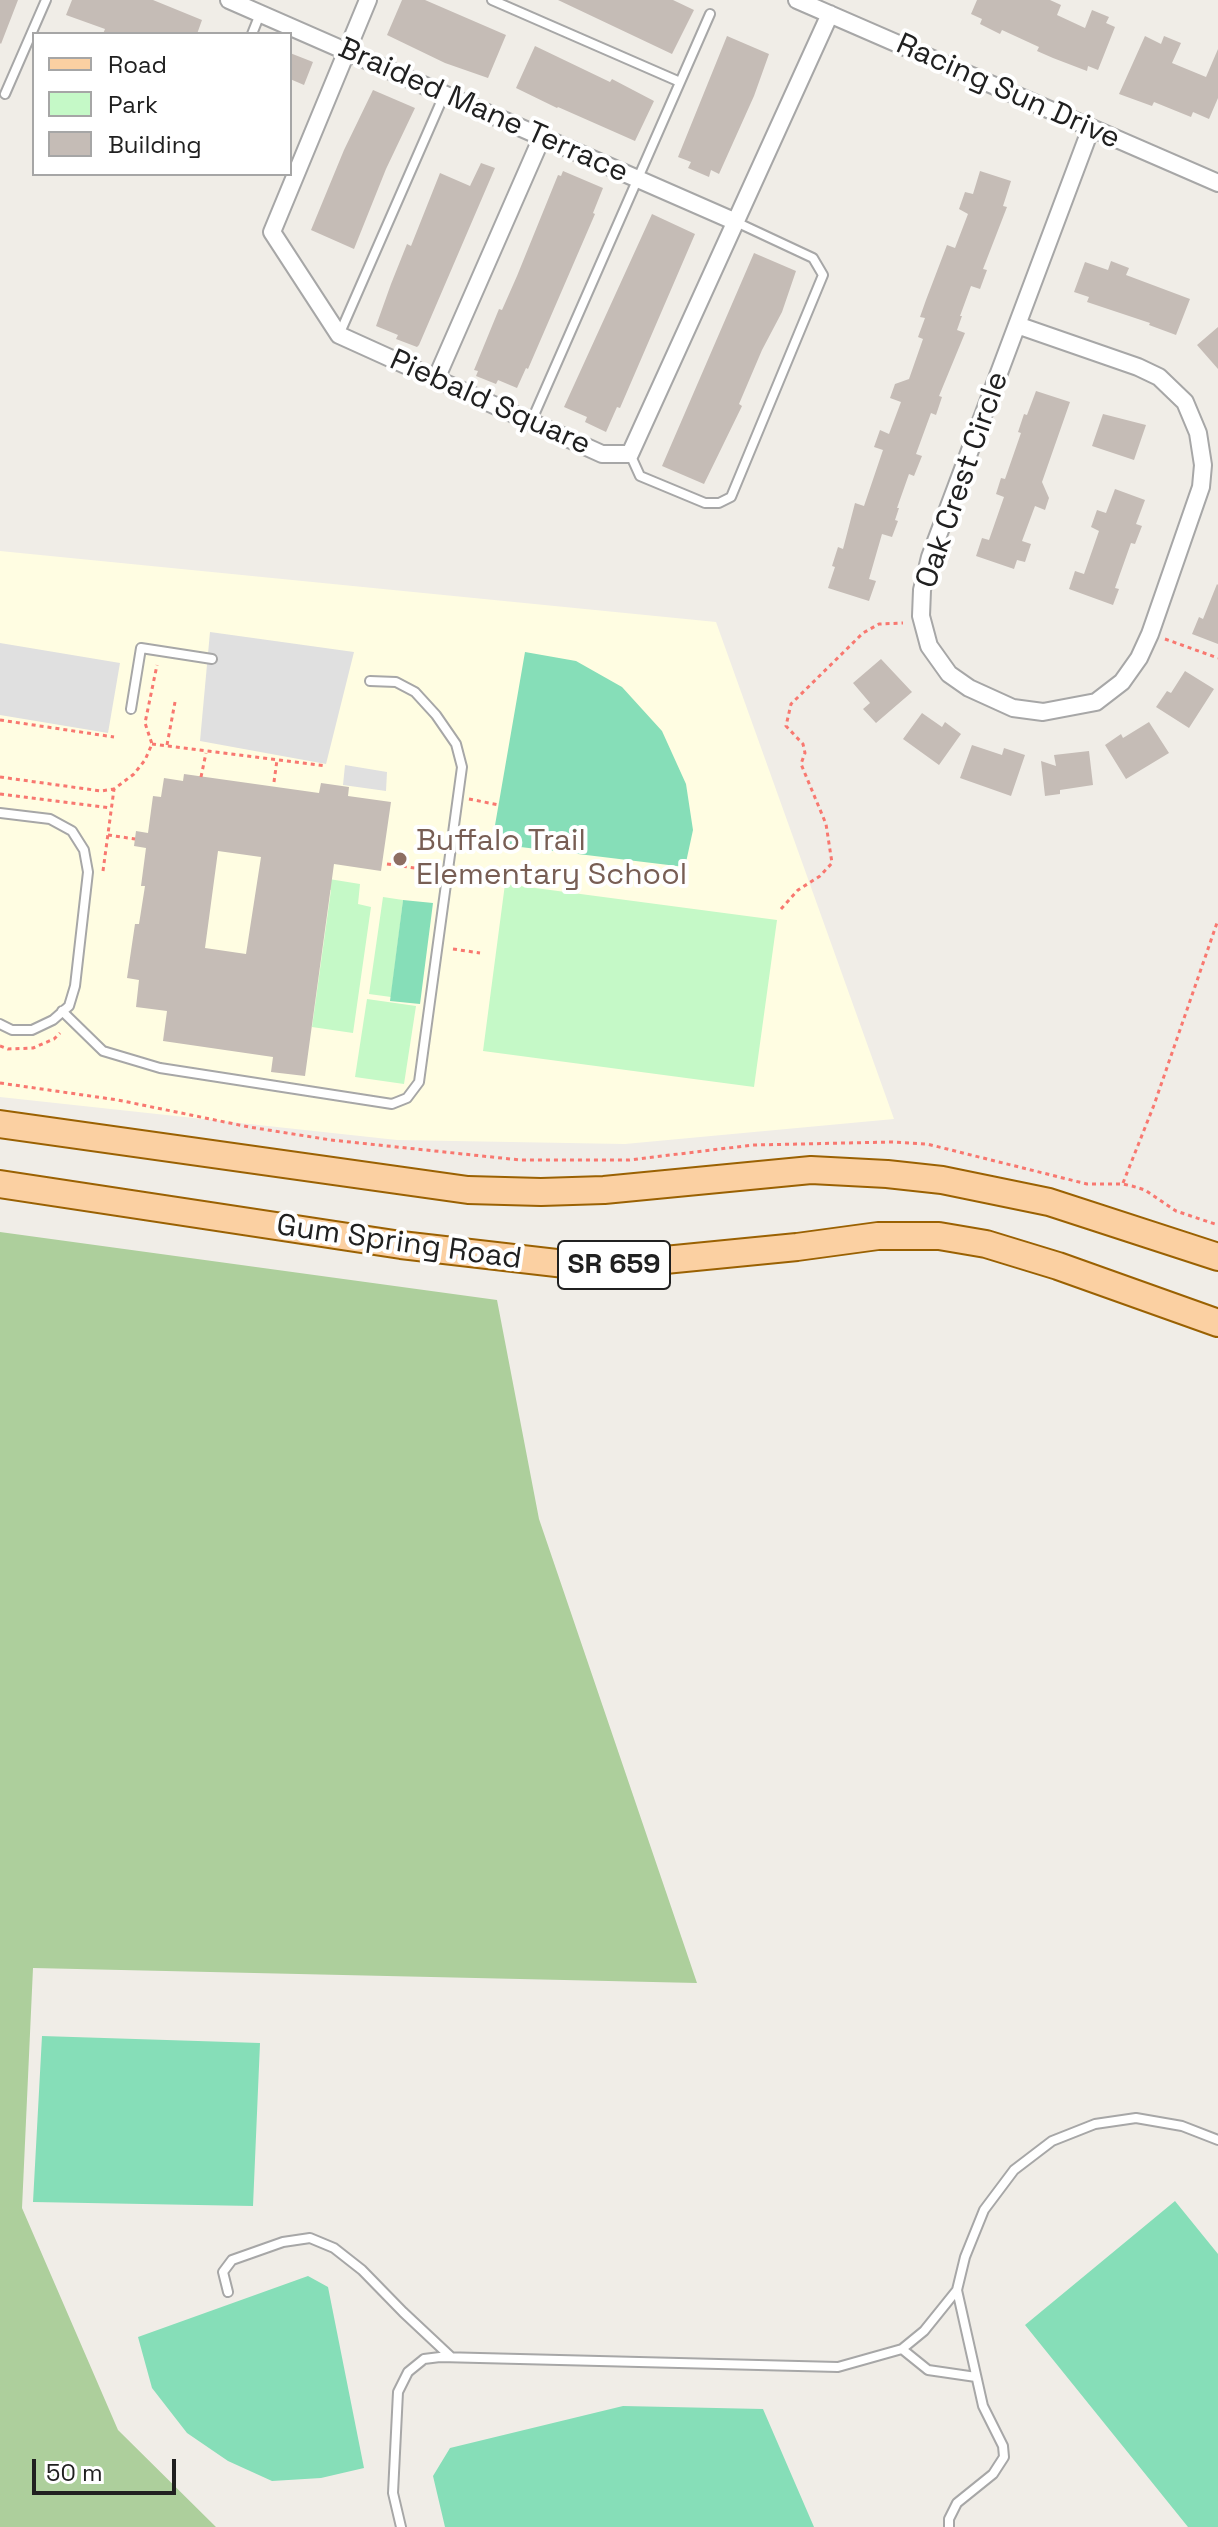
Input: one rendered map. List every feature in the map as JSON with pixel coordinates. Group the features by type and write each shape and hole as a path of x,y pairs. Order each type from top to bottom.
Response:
{"main road":[{"name":"Gum Spring Road","path":"0,1124 468,1190 604,1190 811,1170 901,1175 942,1180 1049,1202 1218,1257"},
{"name":"Gum Spring Road","path":"0,1184 401,1245 565,1264 614,1265 783,1249 878,1236 939,1236 986,1244 1058,1266 1218,1323"}],"street":[{"name":"Braided Mane Terrace","path":"229,0 736,222"},
{"path":"339,335 272,232 368,0"},
{"name":"Racing Sun Drive","path":"797,0 1218,183"},
{"name":"Piebald Square","path":"339,335 602,454 630,454 830,14"},
{"name":"Oak Crest Circle","path":"1017,325 1159,377 1185,402 1198,433 1203,465 1201,487 1139,658 1122,682 1096,702 1043,712 1013,708 969,688 949,674 929,646 923,622 922,590 930,557 1017,325 1091,128"},
{"path":"436,379 542,137"}],"lane":[{"path":"37,32 46,0"},
{"path":"492,0 680,82"},
{"path":"253,32 260,14"},
{"path":"531,422 710,14"},
{"path":"5,94 32,42"},
{"path":"339,335 444,94"},
{"path":"630,454 640,476 705,503 719,503 731,497 823,275 813,258 736,222"},
{"path":"131,709 141,648 212,659"},
{"path":"62,1011 103,1051 160,1068 392,1104 407,1098 419,1082 462,767 456,744 415,692 396,682 370,681"},
{"path":"0,813 50,819 72,831 84,850 88,872 75,986 69,1006 53,1020 32,1030 12,1030 0,1024"},
{"path":"401,2527 393,2493 398,2392 408,2372 424,2359 452,2357 826,2368 871,2360 902,2349 924,2331 957,2290 965,2257 984,2210 1014,2170 1052,2141 1095,2124 1136,2118 1182,2126 1218,2140"},
{"path":"228,2292 223,2272 232,2260 283,2242 310,2238 334,2248 362,2270 452,2357"},
{"path":"949,2527 949,2519 957,2503 993,2474 1004,2457 1003,2446 983,2406 957,2290"},
{"path":"902,2349 928,2370 976,2377"}],"path":[{"path":"781,909 798,890 820,876 832,863 826,824 801,764 805,753 803,744 786,726 791,704 863,633 879,624 923,622"},
{"path":"1150,634 1218,658"},
{"path":"0,777 101,791 114,789 134,774 152,744 145,723 157,665"},
{"path":"167,746 175,702"},
{"path":"0,720 114,737"},
{"path":"152,744 326,766"},
{"path":"201,777 206,752"},
{"path":"274,782 277,760"},
{"path":"0,794 111,808 114,789"},
{"path":"458,797 499,805"},
{"path":"108,835 135,839"},
{"path":"387,864 447,872"},
{"path":"1123,1184 1154,1105 1218,920"},
{"path":"437,946 480,953"},
{"path":"0,1083 118,1100 236,1125 331,1140 520,1160 595,1161 753,1145 927,1144 1087,1184 1123,1184 1145,1190 1176,1211 1218,1225"}],"shaded area":[{"name":"Buffalo Trail Elementary School","path":"0,551 716,622 894,1119 625,1144 397,1140 0,1097"},
{"path":"210,632 354,652 326,764 200,741"},
{"path":"0,643 120,663 108,733 0,715"},
{"path":"345,765 387,772 386,791 343,785"}],"green space":[{"path":"525,652 576,661 622,687 662,731 686,784 693,830 685,867 504,845 494,831"},
{"path":"329,879 360,884 358,904 371,907 353,1033 312,1027 331,890 327,889"},
{"path":"505,884 777,920 754,1087 483,1051"},
{"path":"383,897 403,900 391,997 369,994"},
{"path":"403,900 433,903 420,1004 390,1001"},
{"path":"367,999 416,1006 404,1084 355,1077"},
{"path":"0,1232 497,1300 539,1519 697,1983 33,1968 22,2208 118,2430 216,2527 0,2527"},
{"path":"42,2036 260,2043 253,2206 33,2202"},
{"path":"1175,2201 1218,2254 1218,2527 1188,2527 1025,2325"},
{"path":"308,2276 328,2287 364,2468 321,2478 272,2481 228,2461 187,2433 152,2388 138,2337"},
{"path":"623,2406 763,2409 814,2527 445,2527 433,2476 450,2448"}],"building":[{"path":"0,0 18,0 1,44 0,43"},
{"path":"72,0 153,0 202,20 198,32 104,32 105,29 66,15"},
{"path":"402,0 425,0 506,35 488,78 445,63 387,35"},
{"path":"558,0 673,0 694,10 672,54"},
{"path":"977,0 1050,0 1061,5 1057,15 1085,28 1092,10 1109,17 1106,23 1115,27 1098,70 1088,66 1087,71 1037,51 1039,47 1002,30 1000,34 980,24 982,19 971,14"},
{"path":"727,36 769,54 719,174 711,170 709,177 688,168 691,162 678,157"},
{"path":"1145,36 1161,44 1164,36 1181,43 1172,63 1206,77 1218,49 1218,98 1209,119 1193,112 1191,117 1154,102 1152,106 1119,94"},
{"path":"535,46 654,101 635,141 516,88"},
{"path":"292,54 313,62 304,85 292,80"},
{"path":"373,90 415,108 354,249 311,230"},
{"path":"481,163 495,168 419,345 417,347 396,339 398,335 376,326 407,244 411,246 440,173 470,186"},
{"path":"563,171 603,188 595,214 517,388 498,380 496,384 476,376 478,371 474,370 558,175 561,176"},
{"path":"980,171 1011,181 1003,206 1007,207 983,269 987,270 980,289 971,286 960,316 957,330 965,333 939,396 942,397 936,415 931,413 916,454 922,456 914,476 909,474 897,508 895,520 898,521 892,537 882,534 869,579 876,581 869,601 828,588 835,567 832,566 838,547 843,549 855,503 864,506 883,450 874,447 880,430 889,434 901,402 890,398 895,384 909,379 923,339 918,337 925,318 920,317 947,245 955,248 968,214 959,209 965,192 973,194"},
{"path":"652,214 695,234 620,408 617,407 606,432 585,422 587,417 564,407"},
{"path":"754,253 796,271 782,312 739,404 742,406 704,484 662,466"},
{"path":"1111,261 1129,268 1126,275 1190,299 1176,335 1087,302 1089,297 1074,292 1085,262 1108,270"},
{"path":"1218,327 1218,369 1197,345"},
{"path":"1036,391 1070,402 1042,482 1049,498 1045,510 1035,506 1022,541 1031,544 1025,562 1017,560 1014,569 976,556 982,538 989,540 1004,497 996,494 1001,478 1005,479 1021,433 1018,432 1024,414 1027,415"},
{"path":"1103,414 1146,425 1134,460 1092,446"},
{"path":"1115,489 1145,500 1136,524 1142,526 1135,544 1131,543 1115,588 1119,589 1113,605 1069,589 1075,571 1084,574 1099,531 1091,527 1097,510 1106,513"},
{"path":"1217,584 1218,644 1192,634 1199,617 1203,619"},
{"path":"881,659 912,692 876,723 863,709 870,703 853,683"},
{"path":"1185,671 1214,689 1189,728 1156,707 1167,691 1171,693"},
{"path":"922,713 942,727 945,722 961,734 939,765 903,739"},
{"path":"1149,722 1169,753 1126,779 1105,745"},
{"path":"972,745 1002,755 1004,748 1025,755 1011,796 960,778"},
{"path":"1089,751 1093,785 1060,790 1060,794 1045,796 1041,761 1056,766 1054,755"},
{"name":"Buffalo Trail Elementary School","path":"184,774 319,793 321,783 349,787 348,796 391,802 381,871 334,864 305,1076 271,1072 273,1057 163,1041 167,1011 136,1007 139,980 127,978 135,924 139,924 145,886 141,886 146,848 134,846 136,831 148,833 153,796 161,797 164,778 183,781","holes":["218,851 261,857 246,954 205,948"]}],"place":[{"name":"Buffalo Trail Elementary School","path":"400,859"}]}
